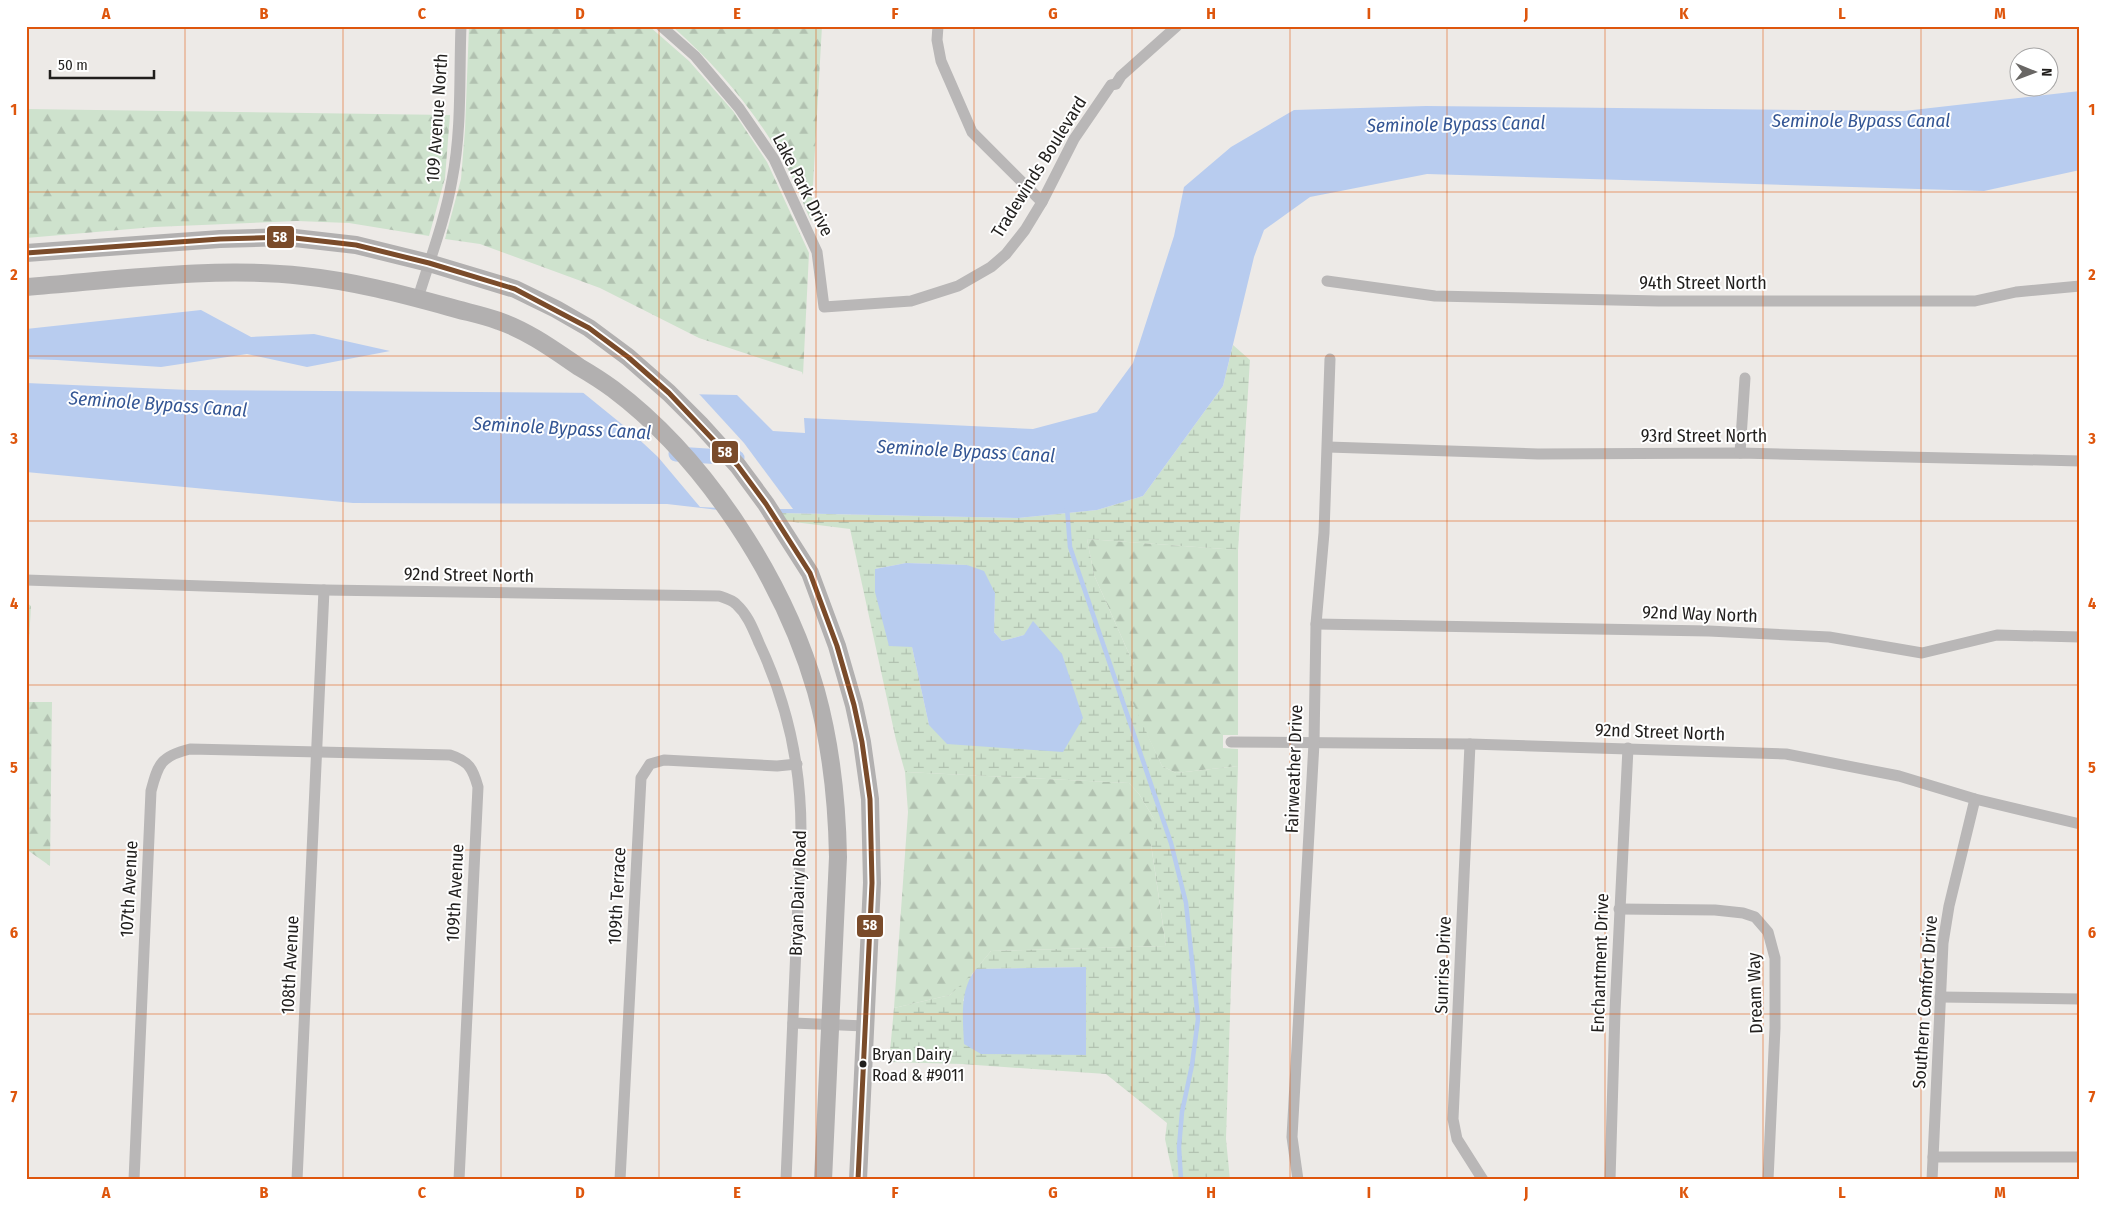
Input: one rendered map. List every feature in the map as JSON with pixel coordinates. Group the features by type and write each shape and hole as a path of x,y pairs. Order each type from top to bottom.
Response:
{"main road":[{"path":"26,254 220,239 286,237 356,245 429,263 515,289 556,309 580,324 628,357 669,393 738,466 766,504 810,573 837,646 852,696 862,742 870,799 872,883 858,1180"},
{"path":"26,287 217,273 302,276 360,285 418,298 501,321 532,337 614,390 653,424 694,466 723,503 764,569 794,631 816,692 833,776 837,818 837,895 823,1180"}],"street":[{"name":"109 Avenue North","path":"418,298 445,214 453,179 461,26"},
{"name":"Lake Park Drive","path":"660,26 695,56 739,108 774,159 817,252 824,307"},
{"path":"938,26 937,40 941,61 972,132 1042,202"},
{"name":"Tradewinds Boulevard","path":"824,307 911,301 958,286 991,267 1006,254 1025,230 1042,202 1074,138 1112,85 1116,84 1121,76 1177,26"},
{"name":"94th Street North","path":"1326,281 1435,296 1659,301 1975,301 2016,292 2080,286"},
{"name":"Fairweather Drive","path":"1298,1180 1292,1137 1314,743 1316,624 1324,533 1330,359"},
{"path":"1740,453 1744,378"},
{"name":"93rd Street North","path":"1328,447 1538,454 1740,453 2080,460"},
{"name":"92nd Street North","path":"26,580 324,590 719,596 735,602 747,617 763,651 783,705 797,764"},
{"name":"108th Avenue","path":"297,1180 324,590"},
{"name":"92nd Way North","path":"1316,624 1708,630 1829,637 1922,653 1997,635 2080,637"},
{"name":"92nd Street North","path":"1231,742 1470,744 1786,754 1899,776 1975,799 2080,824"},
{"name":"Sunrise Drive","path":"1470,744 1453,1119 1457,1139 1483,1180"},
{"name":"Enchantment Drive","path":"1610,1180 1619,909 1628,748"},
{"name":"107th Avenue","path":"134,1180 151,791 156,769 172,753 190,749 318,751"},
{"name":"109th Avenue","path":"318,751 450,755 462,759 474,772 478,787 459,1180"},
{"name":"109th Terrace","path":"620,1180 641,778 650,764 664,760 777,766 797,764"},
{"name":"Bryan Dairy Road","path":"786,1180 801,831 797,764"},
{"name":"Southern Comfort Drive","path":"1932,1180 1943,943 1949,906 1975,799"},
{"name":"Dream Way","path":"1619,909 1715,910 1742,913 1755,917 1768,932 1775,958 1775,1028 1768,1180"},
{"path":"1940,997 2080,999"},
{"path":"793,1023 865,1026"},
{"path":"1933,1157 2080,1157"}],"green space":[{"path":"469,26 649,26 689,61 733,111 767,162 809,253 803,375 802,372 699,338 600,288 480,244 445,239 461,179"},
{"path":"672,26 822,26 811,221 785,163 757,119 717,70"},
{"path":"26,109 450,115 445,178 429,236 349,223 297,221 154,227 26,238"},
{"path":"1233,345 1250,360 1238,550 1087,539 1094,575 1134,665 1133,703 1162,766 1176,773 1238,766 1226,1139 1230,1180 1174,1180 1165,1139 1167,1123 1106,1074 962,1064 889,1062 894,1008 950,995 972,974 963,1001 1086,967 976,969 991,951 1166,946 1151,844 1154,841 1154,819 1139,794 1129,783 905,772 896,740 850,529 786,521 781,513 1018,518 1097,510 1143,496 1223,386","holes":["906,563 967,565 995,593 994,632 1002,641 1024,635 929,725 912,647 875,569"]},
{"path":"1087,539 1238,550 1238,735 1223,735 1223,748 1238,749 1238,766 1176,773 1162,766 1132,703 1134,665 1094,575"},
{"path":"26,602 31,606 26,693"},
{"path":"26,702 52,702 50,866 26,849"},
{"path":"905,772 1129,783 1139,794 1154,819 1154,842 1151,845 1166,946 991,951 968,979 950,995 894,1008 908,812"}],"water":[{"path":"2080,91 2080,170 1984,191 1427,174 1310,197 1264,230 1254,257 1223,386 1143,496 1097,510 1018,518 781,513 681,394 737,395 773,431 805,433 804,418 1033,429 1097,412 1133,363 1174,236 1184,187 1231,147 1294,110 1426,106 1904,111 2018,98 2058,98 2058,94"},
{"path":"201,310 251,337 314,334 390,351 307,367 247,354 161,367 26,359 26,329"},
{"path":"26,383 189,390 606,393 719,510 667,504 353,503 26,472"},
{"path":"906,563 967,565 984,571 995,593 994,632 1002,641 1024,635 1033,621 1062,654 1083,718 1063,752 947,744 929,725 912,647 889,646 875,592 875,569"},
{"path":"1086,967 1086,1055 981,1054 964,1044 964,995 976,969"}],"pier":[{"path":"581,391 606,391 649,428 720,508 700,507 658,457 629,430"},
{"path":"680,392 697,392 701,396 744,443 793,509 775,509"}],"waterway":[{"name":"Seminole Bypass Canal","path":"676,454 737,458"},
{"path":"1067,507 1070,547 1171,843 1186,903 1198,1019 1192,1065 1182,1112 1179,1147 1181,1180"}],"transit line":[{"name":"58","path":"26,253 220,239 286,237 356,245 429,263 515,289 589,328 628,357 669,393 738,466 766,504 810,573 837,646 854,705 862,742 870,799 872,883 858,1180"}],"place":[{"name":"Bryan Dairy Road & #9011","path":"863,1064"}]}
